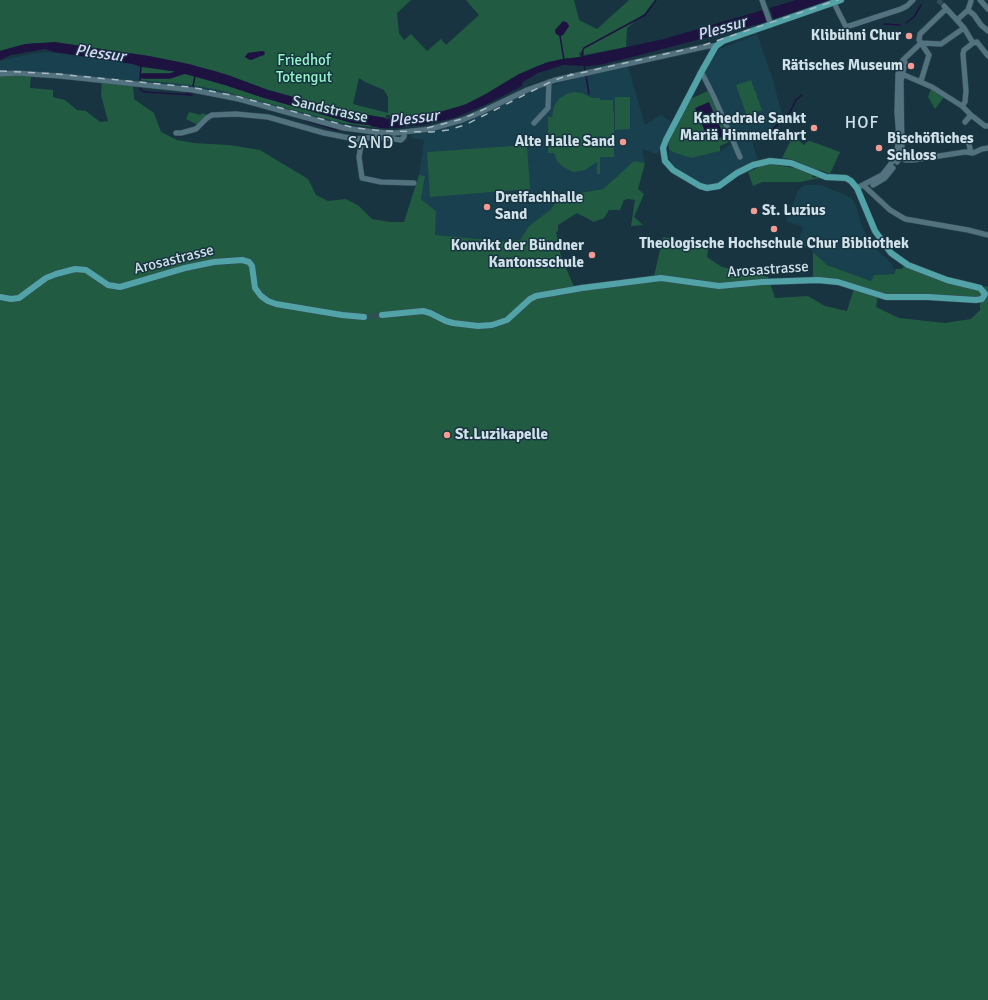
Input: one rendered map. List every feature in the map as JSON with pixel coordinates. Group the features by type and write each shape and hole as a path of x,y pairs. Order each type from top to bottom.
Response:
{"main road":[{"path":"841,0 770,23 724,41 716,46 700,73 664,143 664,158 668,166 673,170 700,186 707,188 719,186 737,173 753,165 770,161 790,163 826,177 840,177 851,181 860,187"},
{"name":"Arosastrasse","path":"382,315 423,311 452,323 478,326 492,325 507,320 530,299 536,296 582,288 661,278 719,286 762,282 818,280 838,282 886,297 932,297 978,300 984,298 984,292 980,288 941,278 906,263 894,255 884,246 875,231 860,187"},
{"name":"Arosastrasse","path":"0,297 11,300 22,297 46,278 75,269 89,271 108,285 115,287 128,285 179,269 242,260 249,262 252,266 255,288 260,296 270,302 347,316 364,317"}],"street":[{"path":"834,3 846,27 901,9 913,0"},
{"path":"957,20 968,10 971,0"},
{"path":"980,0 988,9"},
{"path":"763,1 770,23"},
{"path":"921,81 929,55 919,40 920,34 945,7 965,30 973,43"},
{"path":"968,10 988,31"},
{"path":"965,30 939,44 921,43 907,56 901,65 897,79 899,139 897,151 892,162 884,173 878,178 860,187 890,210 905,219 988,235"},
{"path":"962,106 965,102 966,91 964,50 973,43 977,42 988,56"},
{"name":"Sandstrasse","path":"0,74 16,73 60,76 193,90 239,99 344,128 381,133 430,129 479,114 527,90 549,82 708,46 716,46"},
{"path":"907,56 902,74 901,110 902,155 905,160 964,152 971,153 982,148 988,148"},
{"path":"700,73 703,75 714,97 740,157"},
{"path":"902,74 921,81 962,106 971,115 988,127"},
{"path":"534,123 548,108 549,82"},
{"path":"176,133 197,128 212,115 241,114 268,117 324,133 352,139 380,137 400,140 405,136 405,132"},
{"path":"965,122 971,115"},
{"path":"362,139 359,157 361,177 381,182 414,183"},
{"path":"969,144 971,153"},
{"path":"897,162 902,155"},
{"path":"873,184 885,178 893,168"}],"shaded area":[{"path":"757,34 773,80 781,111 785,117 770,129 770,132 752,142 758,159 740,167 724,180 717,183 709,185 700,183 672,164 669,157 669,149 691,158 720,151 734,143 703,72 720,49"},
{"path":"45,52 133,64 141,67 140,80 191,85 218,90 342,123 341,127 275,109 175,88 0,74 0,61"},
{"path":"627,63 645,125 661,115 672,123 660,146 658,154 642,149 645,163 634,161 603,189 561,196 550,210 529,226 520,240 501,241 434,235 436,211 421,200 425,176 419,175 424,140 411,138 411,134 463,123 540,86 546,87"},
{"path":"805,185 821,185 852,199 867,236 877,250 891,263 895,271 894,274 874,275 871,281 827,265 813,252 798,242 803,227 786,221 798,191"}],"green space":[{"name":"Friedhof Totengut","path":"0,0 411,0 397,13 399,33 404,40 411,34 427,51 441,39 446,45 479,15 466,0 574,0 579,20 597,29 629,0 655,0 645,13 627,28 626,47 584,55 584,51 579,53 580,57 561,59 537,66 512,78 472,102 449,110 422,116 390,118 390,115 386,115 386,118 350,112 268,90 215,71 149,56 34,43 0,51","holes":["564,21 568,23 569,26 563,35 559,36 555,33","262,51 265,52 261,56 252,60 245,57 248,53","359,78 384,90 388,97 388,113 353,104"]},
{"path":"141,67 178,72 352,123 385,127 385,129 342,123 218,90 191,85 140,80"},
{"path":"0,74 31,74 30,88 53,90 53,97 65,100 77,110 86,111 100,122 108,121 101,95 102,81 133,84 134,99 154,113 161,132 177,140 194,143 229,145 260,150 308,179 316,195 328,201 346,199 359,206 372,219 390,222 404,222 419,175 425,176 421,199 436,211 435,235 501,241 520,240 529,226 550,210 561,196 603,189 634,161 645,163 638,189 644,194 634,217 643,225 631,226 635,200 628,199 624,200 620,210 609,210 604,218 594,222 577,213 558,225 558,231 556,232 561,256 574,287 654,276 663,237 709,244 707,257 722,267 768,277 775,298 808,296 825,306 847,311 854,288 813,279 813,252 827,265 871,281 874,275 894,274 896,269 902,269 906,263 982,289 985,286 988,287 988,1000 0,1000","holes":["878,296 980,301 980,310 971,319 945,323 899,318 876,307"]},
{"path":"751,80 762,110 747,116 736,85"},
{"path":"931,89 944,97 935,109 928,97"},
{"path":"708,91 729,137 729,142 720,146 720,151 691,158 673,152 669,149 668,141 690,99"},
{"path":"574,92 582,93 592,98 600,98 600,100 613,100 614,157 600,157 600,174 597,174 597,162 585,170 573,172 562,166 557,161 554,153 548,153 548,117 552,117 554,106 559,99 566,94"},
{"path":"615,97 630,97 630,129 615,130"},
{"path":"189,112 201,115 202,113 210,116 200,126 186,119"},
{"path":"793,136 804,145 810,141 840,152 830,174 791,159 782,158"},
{"path":"527,145 530,189 430,197 427,152"},
{"path":"770,164 795,168 813,175 812,177 816,178 817,176 820,178 800,182 762,182 753,186 748,172"}],"water":[{"path":"796,0 829,0 774,19 773,18 770,8"},
{"path":"763,10 766,22 599,65 563,65 538,73 523,82 522,86 485,105 454,118 422,125 390,127 390,118 422,116 464,105 488,93 519,74 548,62 580,57 664,39"},
{"path":"563,21 569,26 563,35 560,36 556,34 555,30"},
{"path":"55,42 149,56 189,64 228,75 268,90 350,112 386,118 385,127 352,123 204,79 178,72 133,64 54,52 45,49 11,55 0,60 0,51 3,50 25,44"},
{"path":"263,51 265,53 264,55 250,60 245,57 248,53"},
{"path":"709,102 724,136 715,140 712,134 707,136 695,108"}],"waterway":[{"path":"583,59 582,52 584,48 645,15 656,0"},
{"path":"906,23 914,17 921,5"},
{"path":"884,24 900,25"},
{"path":"560,36 564,60"},
{"path":"584,64 589,94"},
{"path":"140,80 141,66"},
{"path":"143,76 170,76 188,70"},
{"path":"193,86 195,76"},
{"path":"140,87 144,92 192,95"},
{"path":"187,95 187,93 192,92"},
{"path":"748,141 772,130 790,112 796,100 802,95"},
{"path":"305,120 337,130"},
{"name":"Plessur","path":"373,122 383,124 402,123"}],"tunnel":[{"path":"938,0 944,6"},
{"path":"364,317 382,315"}],"railway":[{"path":"567,76 701,46 838,0"},
{"path":"0,71 57,74 190,87 236,96 355,128 383,131 432,132 448,130 465,125 542,86 572,74"},
{"path":"427,128 462,119 487,108"}],"place":[{"name":"Klibühni Chur","path":"909,36"},
{"name":"Rätisches Museum","path":"911,66"},
{"name":"Kathedrale Sankt Mariä Himmelfahrt","path":"814,128"},
{"name":"Alte Halle Sand","path":"623,142"},
{"name":"Bischöfliches Schloss","path":"879,148"},
{"name":"Dreifachhalle Sand","path":"487,207"},
{"name":"St. Luzius","path":"754,211"},
{"name":"Theologische Hochschule Chur Bibliothek","path":"774,229"},
{"name":"Konvikt der Bündner Kantonsschule","path":"592,255"},
{"name":"St.Luzikapelle","path":"447,435"}],"district":[{"name":"HOF","path":"862,124"},
{"name":"SAND","path":"371,144"}]}
